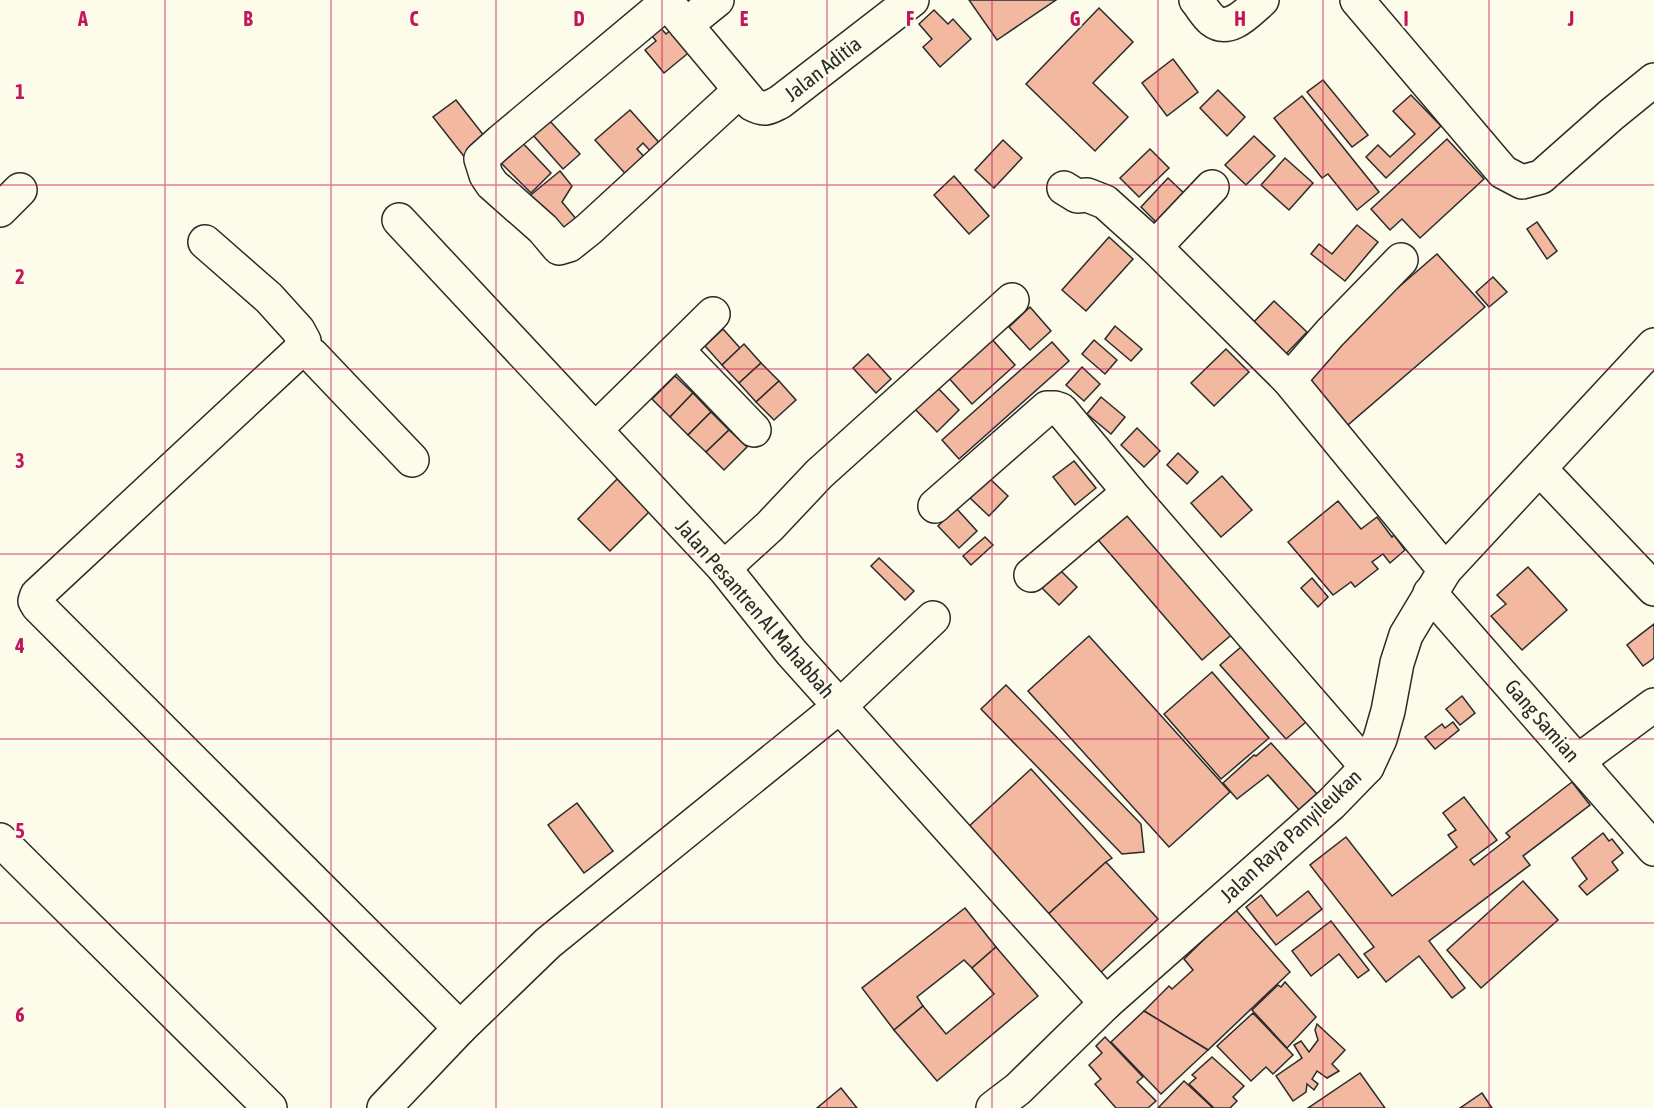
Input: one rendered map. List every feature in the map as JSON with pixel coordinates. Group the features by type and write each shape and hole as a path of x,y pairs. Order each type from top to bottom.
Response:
{"street":[{"path":"717,0 673,9 501,141 481,159 486,175 492,184 543,229 559,248 569,245 735,95 735,85"},
{"name":"Jalan Aditia","path":"673,9 752,104 766,109 780,102 912,0"},
{"path":"1196,0 1212,20 1221,24 1235,22 1262,0"},
{"path":"1357,0 1503,172 1522,182 1541,177 1654,80"},
{"path":"1155,247 1212,187"},
{"name":"Gang Samian","path":"1064,188 1077,196 1087,195 1106,202 1155,247 1289,380 1438,581 1578,761 1654,849"},
{"name":"Jalan Pesantren Al Mahabbah","path":"399,220 723,568 791,652 1106,1003"},
{"path":"205,242 269,298 298,330 304,341 305,351"},
{"path":"1289,380 1330,333 1401,260"},
{"path":"723,568 770,526 819,474 1012,300"},
{"path":"596,429 713,314"},
{"name":"Jalan Raya Panyileukan","path":"1014,1102 1106,1003 1331,804 1367,767 1380,739 1397,663 1406,635 1438,581 1654,345"},
{"path":"677,350 754,430"},
{"path":"412,460 312,355 305,351 297,353 37,595 35,601 460,1028"},
{"path":"935,506 1047,408 1060,410 1367,767"},
{"path":"1540,469 1654,589"},
{"path":"1031,575 1129,492"},
{"path":"384,1108 460,1028 548,943 840,706 933,618"},
{"path":"1578,761 1654,705"},
{"path":"0,840 270,1108"}],"building":[{"path":"969,0 1056,0 997,40"},
{"path":"1099,8 1133,42 1093,83 1128,117 1095,151 1026,84"},
{"path":"934,10 948,24 953,19 971,39 940,67 923,47 932,39 919,24"},
{"path":"658,25 666,34 674,27 692,50 664,73 645,50 656,41 649,32"},
{"path":"1173,59 1198,92 1167,116 1142,83"},
{"path":"1323,80 1368,135 1352,147 1307,92"},
{"path":"1218,90 1245,117 1227,136 1200,108"},
{"path":"1411,95 1441,126 1386,178 1366,157 1378,145 1390,157 1415,134 1393,111"},
{"path":"1302,96 1379,192 1357,210 1328,174 1322,178 1274,118"},
{"path":"456,100 489,142 466,159 433,117"},
{"path":"630,110 663,147 654,155 643,143 637,149 650,163 631,180 595,140"},
{"path":"548,119 580,154 563,169 532,134"},
{"path":"1254,136 1275,156 1246,185 1225,165"},
{"path":"518,138 551,173 531,193 497,159"},
{"path":"1447,139 1484,179 1420,238 1402,219 1390,230 1371,209"},
{"path":"1003,140 1022,158 994,188 975,170"},
{"path":"1150,149 1169,168 1139,197 1120,178"},
{"path":"1285,158 1313,183 1289,210 1261,185"},
{"path":"560,171 572,186 562,202 577,220 558,235 527,198"},
{"path":"954,176 989,216 969,234 934,195"},
{"path":"1168,178 1187,196 1159,225 1141,207"},
{"path":"1537,222 1557,251 1547,259 1527,229"},
{"path":"1357,225 1378,242 1345,281 1311,254 1319,244 1332,254"},
{"path":"1109,237 1133,259 1086,311 1062,290"},
{"path":"1437,254 1485,307 1342,430 1309,378 1336,341"},
{"path":"1493,277 1507,292 1489,307 1476,292"},
{"path":"1274,301 1307,332 1283,357 1250,326"},
{"path":"1030,307 1051,331 1030,350 1009,327"},
{"path":"1115,326 1142,349 1131,361 1105,339"},
{"path":"723,329 740,348 722,365 705,346"},
{"path":"990,337 1015,365 972,404 947,376"},
{"path":"1094,340 1117,360 1105,374 1082,354"},
{"path":"1052,342 1069,361 959,459 942,440"},
{"path":"744,344 761,363 739,383 722,365"},
{"path":"1226,349 1249,372 1214,406 1191,383"},
{"path":"868,354 891,379 876,393 853,368"},
{"path":"761,363 779,381 756,402 739,383"},
{"path":"1082,367 1100,384 1084,401 1066,385"},
{"path":"675,376 693,393 670,417 652,399"},
{"path":"779,381 796,400 774,420 756,402"},
{"path":"936,386 959,410 937,432 914,408"},
{"path":"693,393 711,412 688,435 670,417"},
{"path":"1101,397 1125,417 1111,434 1087,414"},
{"path":"711,412 729,430 706,452 688,435"},
{"path":"1137,428 1160,451 1144,467 1121,445"},
{"path":"729,430 747,447 724,470 706,452"},
{"path":"1178,453 1198,472 1187,484 1167,465"},
{"path":"1074,461 1096,488 1075,505 1053,477"},
{"path":"1222,476 1252,510 1221,537 1191,503"},
{"path":"989,478 1008,496 989,516 970,498"},
{"path":"617,479 650,511 610,551 578,519"},
{"path":"1338,501 1361,529 1377,517 1405,550 1390,563 1383,554 1372,562 1378,569 1355,587 1351,582 1333,595 1288,542"},
{"path":"1127,505 1236,631 1202,660 1093,534"},
{"path":"956,508 977,531 959,548 938,526"},
{"path":"985,537 993,545 971,565 963,556"},
{"path":"879,558 914,591 905,600 871,566"},
{"path":"1528,567 1567,610 1522,650 1491,616 1506,604 1497,595"},
{"path":"1060,570 1077,587 1059,605 1042,588"},
{"path":"1312,578 1328,597 1318,607 1301,588"},
{"path":"1654,624 1654,658 1643,666 1627,645"},
{"path":"1089,636 1230,792 1169,847 1028,691"},
{"path":"1241,647 1306,722 1286,739 1220,665"},
{"path":"1212,672 1269,738 1221,779 1164,714"},
{"path":"1006,685 1141,824 1144,852 1122,854 981,709"},
{"path":"1462,696 1475,713 1460,725 1446,709"},
{"path":"1453,722 1459,730 1435,749 1425,737 1442,724 1445,728"},
{"path":"1271,743 1318,795 1300,811 1268,775 1237,799 1223,783"},
{"path":"1031,769 1112,858 1045,917 966,829"},
{"path":"1572,782 1590,805 1523,856 1530,865 1429,941 1465,988 1452,998 1419,956 1386,982 1364,954 1374,947 1310,865 1346,837 1392,896 1457,847 1448,835 1456,830 1443,813 1464,797 1497,840 1470,860 1474,865 1510,837 1506,833"},
{"path":"577,803 613,851 584,873 548,825"},
{"path":"1603,833 1609,841 1612,839 1623,853 1612,862 1618,870 1587,895 1579,886 1587,879 1572,858"},
{"path":"1106,862 1158,919 1098,975 1045,917"},
{"path":"1523,881 1558,920 1481,988 1447,950"},
{"path":"1308,891 1322,909 1276,945 1246,907 1261,895 1277,916"},
{"path":"965,908 996,947 972,968 964,960 917,997 923,1006 894,1030 862,988"},
{"path":"1235,909 1290,972 1208,1050 1144,1011 1169,986 1172,989 1193,970 1184,959"},
{"path":"1331,921 1369,970 1358,978 1339,954 1311,976 1292,951"},
{"path":"996,947 1038,996 937,1081 894,1030 923,1006 946,1034 994,994 972,968"},
{"path":"1285,982 1316,1017 1287,1048 1252,1010 1278,985 1281,987"},
{"path":"1144,1011 1208,1050 1161,1094 1111,1042"},
{"path":"1253,1013 1293,1055 1273,1074 1266,1067 1251,1081 1217,1046"},
{"path":"1317,1024 1345,1050 1332,1064 1339,1071 1327,1078 1317,1071 1312,1079 1318,1084 1314,1090 1307,1084 1306,1092 1293,1101 1276,1076 1302,1058 1294,1045 1301,1041 1309,1052 1318,1040 1315,1030"},
{"path":"1105,1037 1143,1077 1137,1082 1156,1101 1148,1108 1116,1108 1095,1084 1101,1079 1089,1065 1102,1053 1096,1046"},
{"path":"1212,1057 1244,1086 1233,1097 1237,1101 1230,1108 1214,1108 1189,1084 1196,1078 1192,1075"},
{"path":"1360,1073 1385,1108 1308,1108"},
{"path":"1184,1081 1213,1108 1158,1108"},
{"path":"841,1088 857,1108 817,1108"},
{"path":"1482,1093 1492,1108 1460,1108"}]}
